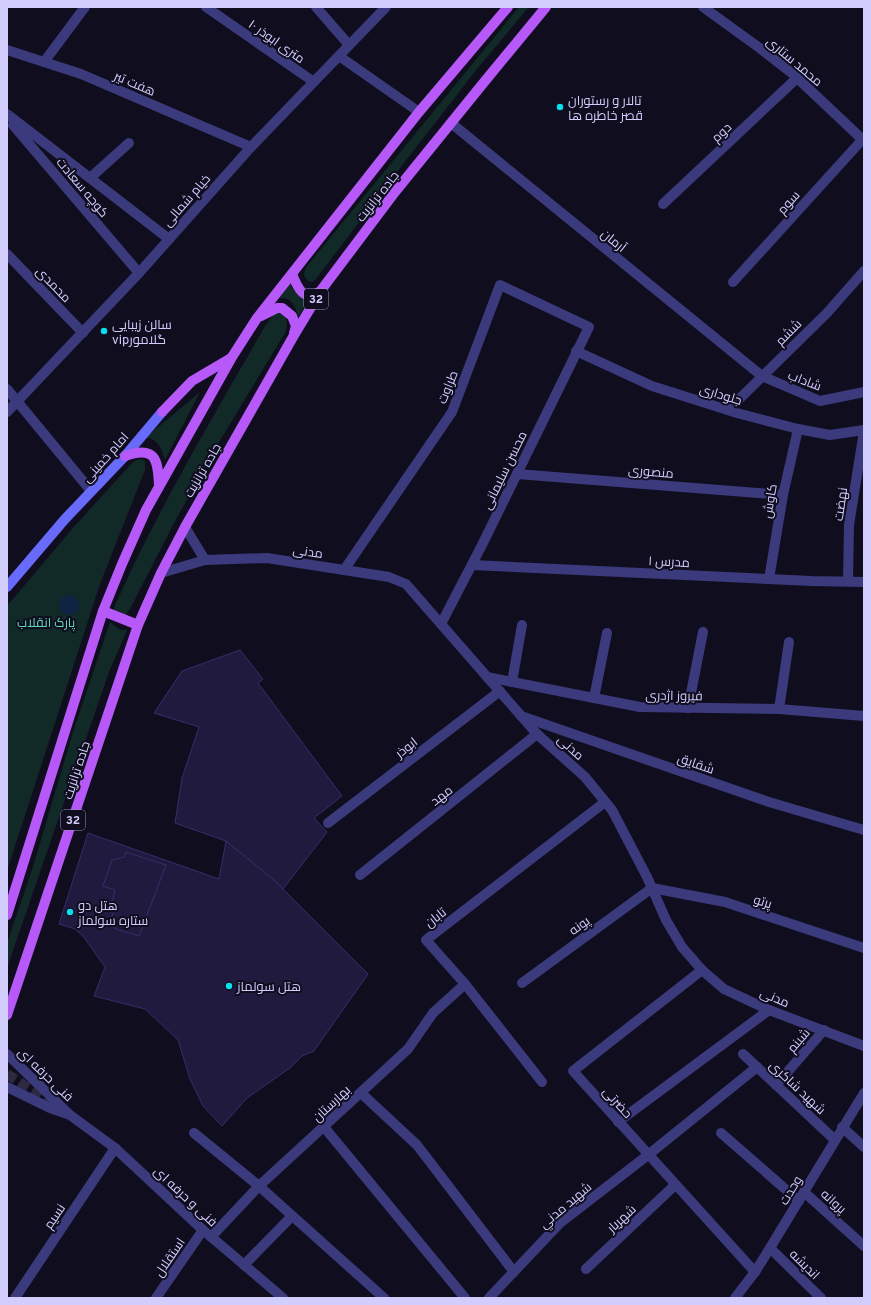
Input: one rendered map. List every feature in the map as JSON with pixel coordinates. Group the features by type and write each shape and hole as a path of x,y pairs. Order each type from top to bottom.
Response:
{"main road":[{"name":"جاده ترانزیت","path":"7,915 103,611 146,510 159,486 232,357 257,318 419,112 508,7"},
{"name":"جاده ترانزیت","path":"7,1015 138,625 160,573 293,337 322,289 395,192 546,7"},
{"path":"292,274 297,288 302,293 309,296 316,294 322,289"},
{"path":"257,318 276,308 282,308 292,316 296,326 293,337"},
{"name":"امام خمینی","path":"7,587 65,519 125,456 162,412 192,381 232,357"},
{"path":"125,456 144,451 153,457 158,465 159,486"},
{"path":"103,611 138,625"}],"street":[{"path":"44,62 85,7"},
{"name":"۱۰ متری ابوذر","path":"206,7 314,82"},
{"path":"316,7 349,45"},
{"name":"خیام شمالی","path":"7,412 139,273 251,147 386,7"},
{"name":"محمد ستاری","path":"703,7 798,78 863,140"},
{"name":"هفت تير","path":"7,50 80,74 251,147"},
{"path":"339,56 419,112"},
{"name":"دوم","path":"663,204 798,78"},
{"path":"7,116 90,178 168,240"},
{"name":"کوچه سعادت","path":"7,116 139,273"},
{"name":"آرمان","path":"451,123 762,376"},
{"name":"سوم","path":"733,282 863,140"},
{"path":"90,178 129,143"},
{"name":"محمدی","path":"7,254 83,333"},
{"name":"ششم","path":"728,410 827,313 864,271"},
{"name":"طراوت","path":"344,570 452,412 500,285 589,326"},
{"name":"محسن سلیمانی","path":"441,624 472,565 589,326"},
{"name":"جلوداری","path":"576,351 652,386 728,410 798,429 830,435 864,430"},
{"name":"شاداب","path":"762,376 820,401 864,392"},
{"path":"7,389 91,491"},
{"name":"کاوش","path":"769,579 783,495 798,429"},
{"name":"نهضت","path":"848,582 849,525 864,430"},
{"name":"منصوری","path":"517,474 783,495"},
{"path":"185,527 205,560"},
{"name":"مدنی","path":"160,573 205,560 267,558 389,577 406,584 537,734 585,777 612,810 652,888 666,920 682,947 702,970 724,989 769,1010 864,1046"},
{"name":"مدرس ۱","path":"472,565 864,582"},
{"path":"512,682 522,625"},
{"path":"688,708 703,632"},
{"path":"594,698 607,633"},
{"path":"779,709 789,642"},
{"name":"فیروز اژدری","path":"487,676 640,707 779,709 864,716"},
{"name":"ابوذر","path":"328,823 500,691"},
{"name":"شقایق","path":"521,716 769,802 864,830"},
{"name":"مهد","path":"360,875 537,734"},
{"name":"تابان","path":"542,1082 465,984 426,940 605,802"},
{"name":"پرتو","path":"652,888 725,902 864,948"},
{"name":"پونه","path":"522,983 652,888"},
{"name":"حضرتی","path":"702,970 573,1071 754,1272"},
{"name":"بهارستان","path":"212,1237 259,1186 408,1049 433,1013 465,984"},
{"path":"618,1122 769,1010"},
{"name":"شبنم","path":"776,1085 824,1030"},
{"name":"فنی حرفه ای","path":"7,1054 70,1115"},
{"name":"شهید شاکری","path":"743,1054 835,1140"},
{"name":"شهيد مدني","path":"489,1298 560,1222 648,1155 757,1067"},
{"name":"فنی حرفه ای","path":"7,1087 50,1108 70,1115"},
{"path":"361,1093 417,1145 514,1272"},
{"name":"وحدت","path":"735,1298 770,1248 864,1094"},
{"name":"فنی و حرفه ای","path":"70,1115 115,1148 203,1230 283,1298"},
{"path":"324,1127 465,1298"},
{"path":"842,1128 864,1147"},
{"path":"194,1133 259,1186 384,1298"},
{"name":"پروانه","path":"721,1133 864,1246"},
{"name":"نسيم","path":"15,1298 115,1148"},
{"name":"شهریار","path":"586,1269 675,1185"},
{"path":"244,1265 292,1216"},
{"name":"استقلال","path":"156,1298 203,1230"},
{"name":"اندیشه","path":"770,1248 821,1298"}],"green space":[{"path":"519,7 529,7 477,69 316,279 312,282 308,281 304,274 307,266"},
{"path":"290,282 293,289 300,295 310,298 298,317 296,309 290,300 278,298"},
{"path":"280,312 286,317 287,326 285,333 215,449 173,525 130,609 124,617 116,614 114,608 116,603 168,497 265,326 273,315"},
{"path":"200,392 165,460 159,445 149,438 145,438"},
{"name":"پارک انقلاب","path":"142,459 145,461 145,470 100,584 7,871 7,606 72,529 132,463 136,460"},
{"path":"110,622 120,630 127,630 109,672 7,968 7,943 32,870 73,732"}],"water":[{"path":"69,595 76,598 79,605 76,612 69,615 62,612 59,605 62,598"}],"building":[{"path":"240,650 263,679 258,683 342,796 314,818 327,832 283,889 226,841 175,823 182,778 199,727 154,713 182,671"},
{"name":"هتل سولماز","path":"88,833 219,879 226,841 275,881 368,974 314,1051 302,1056 290,1068 247,1098 222,1126 203,1106 190,1079 178,1040 145,1009 94,996 105,967 83,936 75,929 59,924"},
{"path":"126,852 166,865 139,936 116,929 111,921 114,909 112,903 115,890 103,886 112,860 124,857"}],"tunnel":[{"path":"7,1074 61,1109"}],"place":[{"name":"تالار و رستوران قصر خاطره ها","path":"560,107"},
{"name":"سالن زیبایی vipگلامور","path":"104,331"},
{"name":"هتل دو ستاره سولماز","path":"70,912"},
{"name":"هتل سولماز","path":"229,986"}]}
